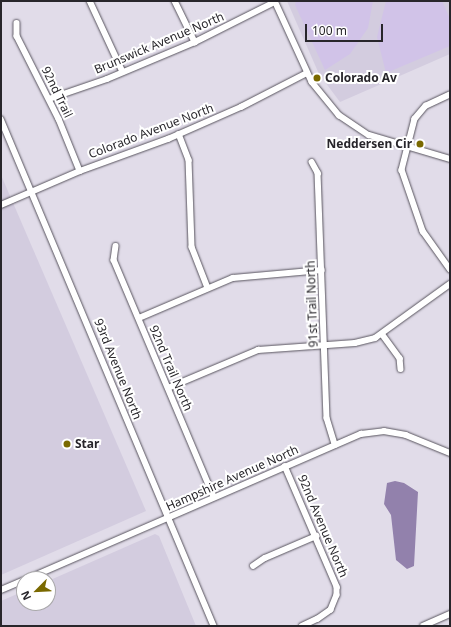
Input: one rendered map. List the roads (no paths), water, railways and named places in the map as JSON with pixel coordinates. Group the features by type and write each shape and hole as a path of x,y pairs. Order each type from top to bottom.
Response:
{"street":[{"path":"90,1 123,72"},
{"path":"175,1 195,42"},
{"path":"275,1 307,73 322,97 348,122 370,135 450,159"},
{"name":"Brunswick Avenue North","path":"49,98 123,72 195,42 275,1"},
{"name":"92nd Trail","path":"17,23 17,36 49,98 80,171"},
{"name":"Colorado Avenue North","path":"1,205 80,171 179,134 242,107 307,73"},
{"path":"450,95 420,112 407,147 402,170 419,222 450,269"},
{"name":"93rd Avenue North","path":"1,119 214,626"},
{"path":"179,134 189,160 192,246 208,288"},
{"name":"91st Trail North","path":"312,162 318,173 327,418 335,445"},
{"name":"92nd Trail North","path":"116,246 114,260 214,497"},
{"path":"139,318 208,288 248,275 322,270"},
{"path":"168,388 258,350 365,342 383,334 450,284"},
{"path":"383,334 400,358 401,369"},
{"name":"Hampshire Avenue North","path":"46,571 361,434 384,432 406,435 450,453"},
{"name":"92nd Avenue North","path":"285,466 335,579 337,595 331,610 325,615 303,626"},
{"path":"254,566 316,536"},
{"name":"Hampshire Avenue North","path":"1,590 16,584"},
{"path":"423,626 450,614"}],"place":[{"name":"Colorado Av","path":"317,78"},
{"name":"Neddersen Cir","path":"420,144"},
{"name":"Star","path":"67,444"}]}
